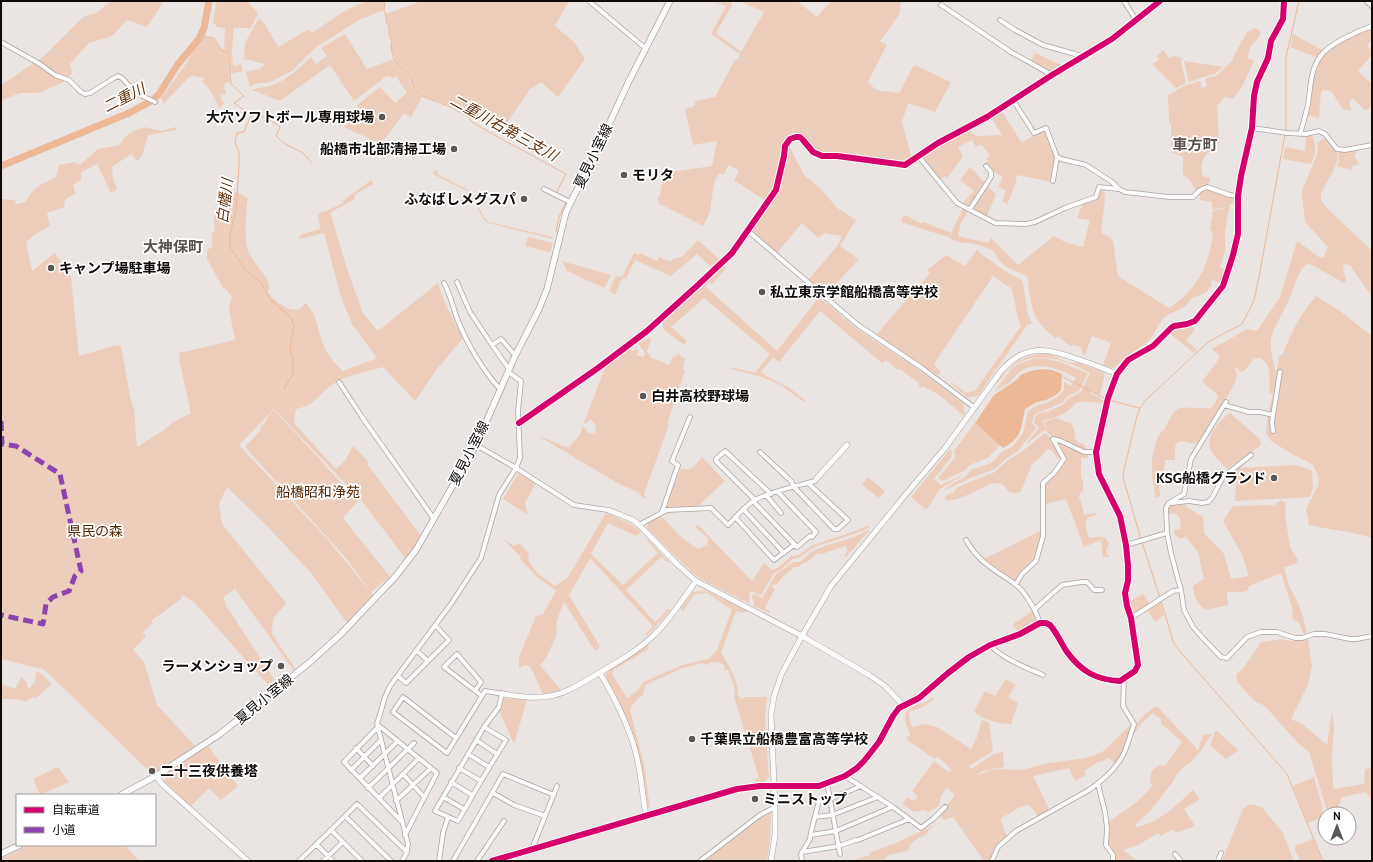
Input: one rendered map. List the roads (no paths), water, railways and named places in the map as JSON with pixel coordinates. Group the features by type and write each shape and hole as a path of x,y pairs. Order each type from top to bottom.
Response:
{"highway":[{"path":"1368,1 1372,5"}],"main road":[{"name":"夏見小室線","path":"123,794 156,776 220,734 325,649 402,569 416,550 476,444 515,355 539,308 545,294 564,219 570,202 670,1"},
{"path":"1,854 18,846"}],"street":[{"path":"589,1 646,48"},
{"path":"1124,1 1136,20"},
{"path":"518,423 598,368 647,331 732,253 776,190 787,142 793,138 800,138 804,140 813,152 822,156 837,156 905,165 938,143 968,128 1052,74 1112,39 1160,1"},
{"path":"492,861 737,789 774,786 819,786 845,776 864,761 879,742 896,711 918,698 948,673 990,645 1020,634 1040,623 1050,625 1067,652 1086,672 1096,677 1120,681 1135,671 1138,665 1131,618 1125,593 1128,581 1126,545 1120,516 1099,474 1096,452 1108,398 1117,374 1128,360 1153,346 1174,326 1187,324 1194,321 1224,286 1236,244 1240,176 1252,128 1254,96 1257,82 1268,58 1273,38 1283,19 1284,1"},
{"path":"941,5 1011,52 1052,74"},
{"path":"1000,20 1038,43 1053,49 1082,56"},
{"path":"1300,134 1306,110 1311,78 1319,58 1324,51 1350,35 1372,26"},
{"path":"1,42 40,64 55,75 70,80 81,92 85,94 90,93 118,76 122,78 136,93 155,102"},
{"path":"1013,100 1034,133 1046,128 1057,157 1053,181"},
{"path":"1252,128 1300,134 1319,131 1325,134 1337,149 1345,150 1372,145"},
{"path":"919,157 958,203 995,223 1026,224 1035,222 1065,208 1096,197 1099,187 1119,189"},
{"path":"1057,157 1086,165 1112,182 1119,189 1132,194 1193,197 1200,190 1207,187 1230,195 1238,196"},
{"path":"970,209 991,177 991,172 986,166"},
{"path":"544,189 570,202"},
{"path":"748,231 858,325 922,368 974,408"},
{"path":"402,861 408,844 378,726 385,697 390,686 452,604 481,558 499,495 516,468 521,455 518,411 521,381 509,370 470,312 457,282"},
{"path":"444,283 450,294 456,317 464,336 493,382 500,389"},
{"path":"492,345 501,339 515,355"},
{"path":"772,861 775,835 775,807 770,723 772,703 779,680 823,598 841,573 945,448 1005,367 1016,358 1032,352 1048,350 1117,374"},
{"path":"1273,431 1272,422 1280,372"},
{"path":"339,382 434,519"},
{"path":"1273,415 1260,412 1249,412 1225,403 1191,459 1184,494 1169,503 1166,508 1167,533 1181,590 1184,610 1193,627 1221,658 1227,658 1247,638 1261,632 1277,632 1295,638 1302,638 1314,634 1325,634 1350,639 1372,636"},
{"path":"662,512 678,465 672,461 690,417"},
{"path":"1016,584 1022,574 1036,561 1043,536 1043,483 1054,473 1064,459 1054,439 1084,452 1096,452"},
{"path":"476,444 574,505 608,510 633,520 696,581 802,636 877,680 892,692 904,705"},
{"path":"639,525 667,510 711,508 728,525 754,501 766,495 816,480 847,445"},
{"path":"771,494 725,451 716,459 716,461 797,547 810,536 814,536 816,532 778,492"},
{"path":"760,452 791,481 794,487 834,529 838,529 848,520 808,483"},
{"path":"1169,503 1189,501 1202,503 1208,502 1212,498 1223,477 1251,455"},
{"path":"766,495 781,513"},
{"path":"744,509 784,553"},
{"path":"736,517 774,560 794,545"},
{"path":"1126,545 1167,533"},
{"path":"966,540 971,549 983,562 1016,584 1035,609 1040,623"},
{"path":"456,738 403,698 393,712 447,752 456,738 485,691 529,698 549,696 573,688 600,673 638,648 653,635 668,620 696,581"},
{"path":"1035,609 1062,585 1087,582 1094,590 1102,590"},
{"path":"1131,618 1173,591 1181,590"},
{"path":"398,676 406,683 449,640 436,626"},
{"path":"990,645 1008,658 1043,675"},
{"path":"417,651 428,661"},
{"path":"475,691 481,682 457,654 444,667 475,691 482,696"},
{"path":"600,673 617,703 634,744 640,770 646,816"},
{"path":"992,861 998,847 1016,831 1098,784 1124,754 1134,724 1124,706 1124,678"},
{"path":"484,727 506,740 472,795 458,821 435,811 484,727 499,707 503,694"},
{"path":"378,726 437,773 405,835"},
{"path":"378,726 344,761 401,821"},
{"path":"351,770 382,740"},
{"path":"476,740 497,754"},
{"path":"360,778 398,741"},
{"path":"368,788 414,744"},
{"path":"356,748 373,766"},
{"path":"468,754 489,768"},
{"path":"379,798 419,758"},
{"path":"396,801 431,768"},
{"path":"459,768 481,781"},
{"path":"403,774 424,797"},
{"path":"453,861 493,793 502,774 554,795"},
{"path":"156,776 162,784 248,861"},
{"path":"845,776 892,806 921,828 945,807"},
{"path":"451,782 472,795"},
{"path":"827,783 840,854"},
{"path":"1098,784 1105,812 1107,828 1106,845 1113,855 1113,861"},
{"path":"532,849 557,786"},
{"path":"802,861 802,852 810,839 819,801 830,799 861,786"},
{"path":"493,793 514,805 545,816"},
{"path":"443,796 464,809"},
{"path":"815,817 832,815 878,797"},
{"path":"299,861 357,804 406,852"},
{"path":"811,835 836,831 892,806"},
{"path":"700,861 760,815 775,807"},
{"path":"345,816 391,861"},
{"path":"439,861 443,833 448,817"},
{"path":"802,852 839,846 858,840 909,819"},
{"path":"477,861 504,821"},
{"path":"331,830 362,861"},
{"path":"323,861 343,842"},
{"path":"316,844 333,861"},
{"path":"1218,861 1221,853"},
{"path":"1175,854 1181,861"}],"waterway":[{"name":"二重川","path":"1,166 129,113 153,100 159,94 178,64 199,39 204,28 209,1"},
{"name":"二重川右第三支川","path":"385,1 384,10 386,22 389,26 389,35 392,41 391,47 393,57 411,78 415,89 422,96 448,106 469,117 472,122 489,132 566,174 556,193 563,196"},
{"path":"1286,131 1286,57 1299,1"},
{"name":"白幡川","path":"200,36 214,38 221,49 228,53 231,84 244,96 234,103 251,115 244,132 237,133 235,142 239,152 239,167 236,210 230,234 230,247 244,268 262,284 268,296 291,318 294,325 290,349 293,359 293,372 284,389"},
{"path":"252,116 257,113 278,125 280,127 276,136 285,144 303,153 312,163"},
{"path":"1141,539 1123,474 1137,416 1140,408 1146,400 1208,342 1242,324 1249,311 1254,300 1259,277 1285,134"},
{"name":"二重川右第三支川","path":"556,232 559,217 566,202"},
{"path":"1063,377 1106,399"},
{"path":"1109,400 1139,408"},
{"path":"1142,542 1160,598"},
{"path":"1161,601 1174,644 1287,774 1324,861"}],"place":[{"name":"大穴ソフトボール専用球場","path":"382,117"},
{"name":"船橋市北部清掃工場","path":"454,149"},
{"name":"モリタ","path":"624,175"},
{"name":"ふなばしメグスパ","path":"524,199"},
{"name":"キャンプ場駐車場","path":"51,268"},
{"name":"私立東京学館船橋高等学校","path":"762,292"},
{"name":"白井高校野球場","path":"643,396"},
{"name":"KSG船橋グランド","path":"1274,478"},
{"name":"ラーメンショップ","path":"281,666"},
{"name":"千葉県立船橋豊富高等学校","path":"692,739"},
{"name":"二十三夜供養塔","path":"152,771"},
{"name":"ミニストップ","path":"755,799"}],"district":[{"name":"車方町","path":"1195,145"},
{"name":"大神保町","path":"173,247"}],"park label":[{"name":"船橋昭和浄苑","path":"318,492"},
{"name":"県民の森","path":"95,531"}]}
